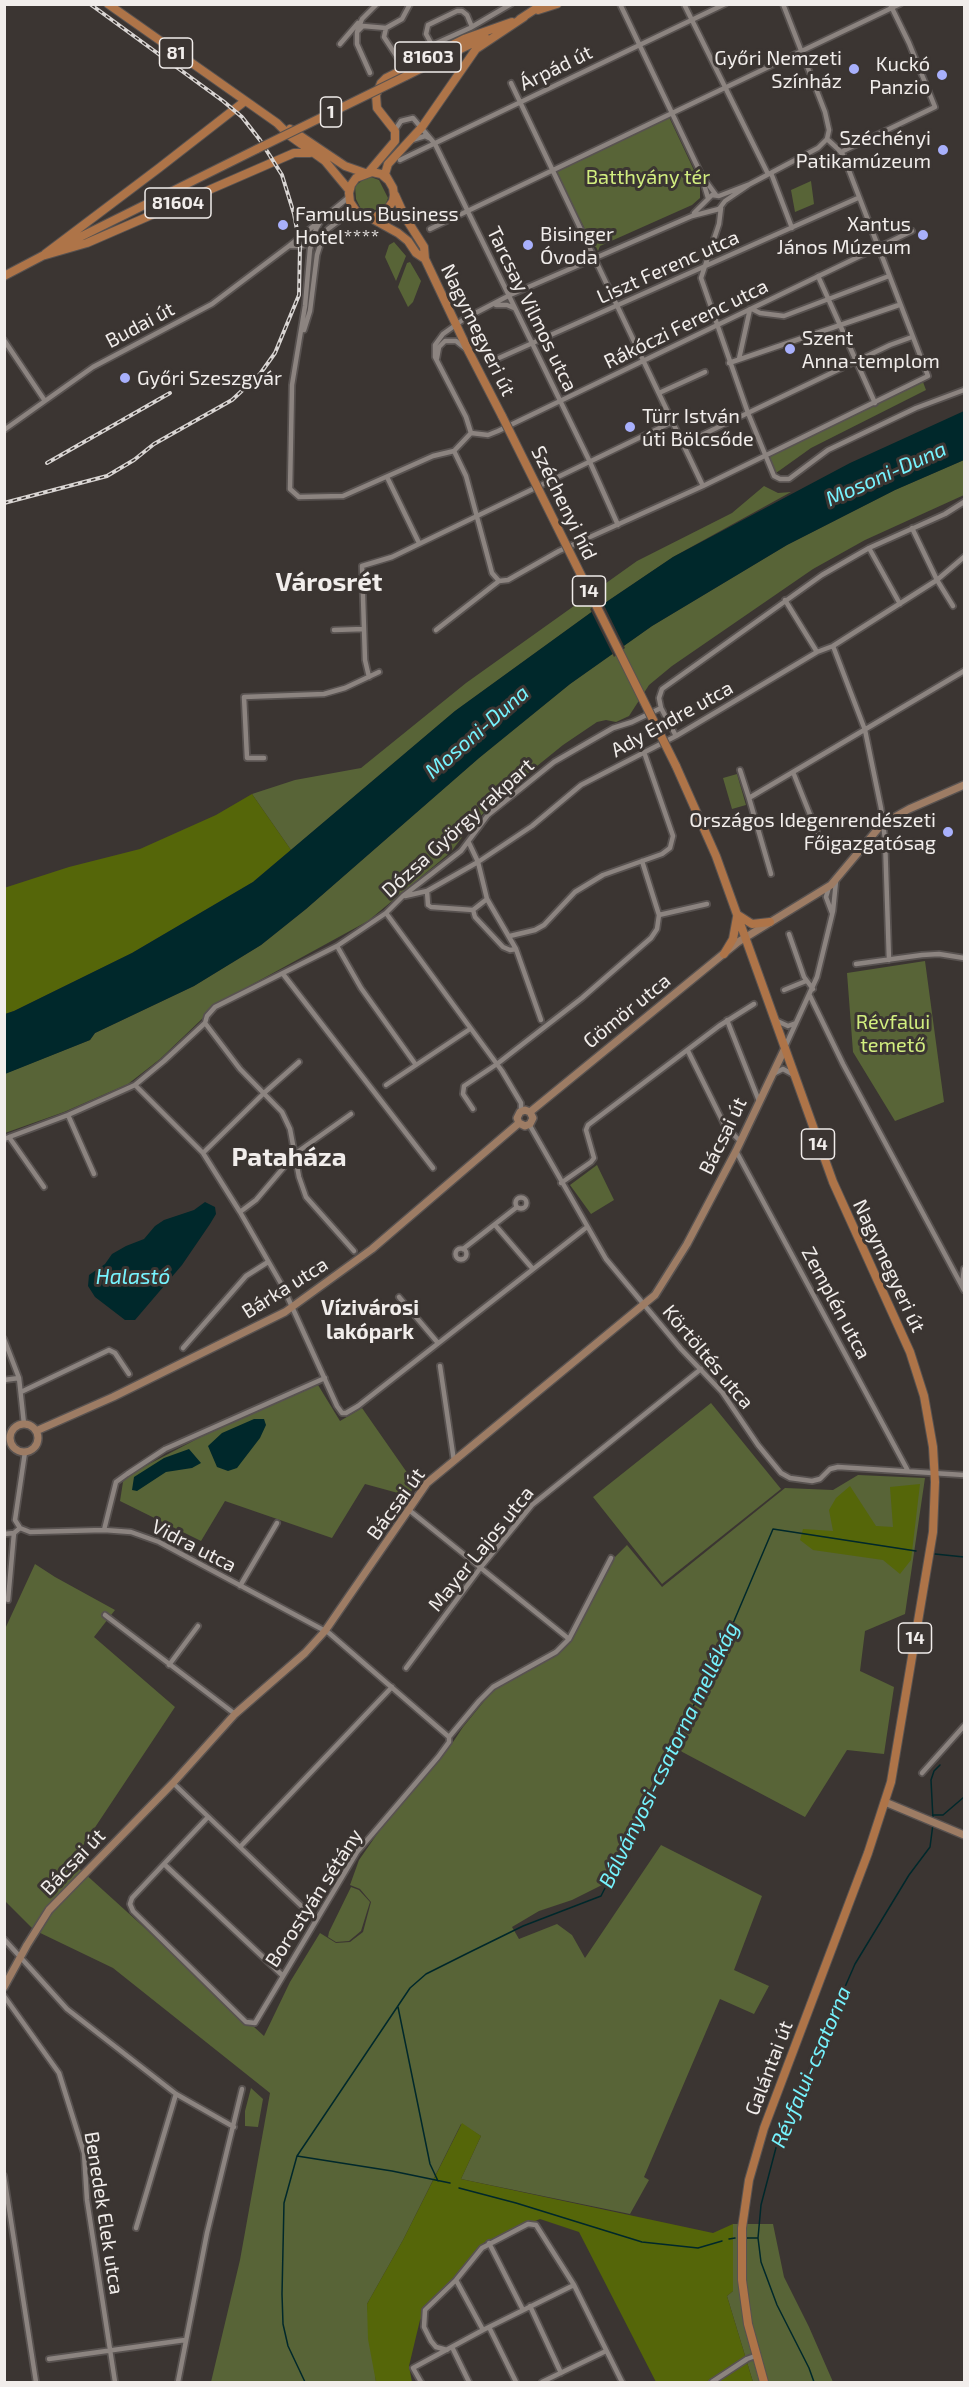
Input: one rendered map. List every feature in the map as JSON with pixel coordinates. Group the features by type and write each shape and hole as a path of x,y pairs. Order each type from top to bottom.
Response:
{"main road":[{"name":"81","path":"108,4 277,123 290,136 330,166 349,193"},
{"name":"1","path":"7,277 42,256 524,17 539,6 557,4"},
{"path":"388,180 385,174 388,164 422,127 476,49 524,17"},
{"name":"81603","path":"395,131 377,108 377,88 386,78 464,39 524,17"},
{"path":"42,256 245,101"},
{"name":"81","path":"277,123 296,131 345,166 366,173"},
{"path":"360,214 352,207 349,193 356,178 366,173 393,146 395,131"},
{"name":"81604","path":"42,256 87,243 294,153 314,154"},
{"path":"366,173 376,173 388,180"},
{"name":"14","path":"388,180 393,188"},
{"path":"369,217 381,215 390,206 394,195 393,188"},
{"name":"Nagymegyeri út","path":"393,188 405,217 424,246 425,259 468,352 502,416"},
{"name":"14","path":"360,214 369,217"},
{"name":"Nagymegyeri út","path":"369,217 398,233 416,253 425,259"},
{"name":"Széchenyi híd","path":"502,416 676,766"},
{"name":"Nagymegyeri út","path":"676,766 716,856 818,1144 844,1208 910,1353 929,1419 935,1473 931,1549 896,1760 885,1802"},
{"path":"837,879 882,824 909,808 964,784"},
{"name":"Gömör utca","path":"530,1112 745,937 810,899 837,879"},
{"path":"737,913 749,923 770,922"},
{"path":"724,954 733,939 737,913"},
{"name":"Bácsai út","path":"5,1986 49,1910 173,1783 234,1714 305,1653 326,1631 427,1484 655,1295 678,1260 736,1150 785,1048"},
{"path":"521,1110 530,1112 533,1118 529,1124 519,1123 517,1116 521,1110"},
{"name":"Bárka utca","path":"36,1431 113,1397 293,1307 372,1249 519,1123"},
{"path":"24,1424 30,1425 36,1431 37,1443 31,1450 25,1452 15,1448 8,1441 14,1428 24,1424"},
{"path":"885,1802 964,1835"},
{"name":"Galántai út","path":"755,2356 746,2316 742,2280 742,2228 748,2181 764,2128 868,1853 885,1802"},
{"name":"14","path":"755,2356 764,2382"}],"street":[{"path":"340,44 377,4"},
{"path":"357,32 363,26 386,28 402,19 410,4"},
{"path":"386,28 384,37 399,60 472,27 511,4"},
{"path":"620,4 670,114 701,174 718,195 722,206 718,227 702,269 701,278 729,363 764,456 774,476 780,480 789,479 828,450 916,408 964,390"},
{"path":"684,4 770,174 792,228"},
{"name":"Árpád út","path":"400,160 433,142 725,4"},
{"path":"685,219 708,200 770,174 818,148 827,140 829,132 826,116 783,4"},
{"path":"430,229 900,4"},
{"path":"841,152 935,108 909,43 891,7"},
{"path":"432,45 426,34 428,25 457,11 462,11 467,15 472,27"},
{"path":"362,19 358,26 357,44 370,73"},
{"path":"511,82 703,486"},
{"name":"Tarcsay Vilmos utca","path":"406,119 413,118 433,142 510,295 514,308 589,460 618,525"},
{"path":"388,123 406,119"},
{"path":"395,131 398,125 406,119"},
{"path":"412,140 425,136 433,142"},
{"path":"436,630 499,581 508,580 551,554 703,486 928,376 841,152 827,140"},
{"path":"701,174 708,206 712,210"},
{"path":"311,243 300,344 292,385 290,489 299,497 343,496 433,456 454,451 471,434 466,417 434,354 435,343 456,324 510,295 685,219 722,206 750,184"},
{"name":"Budai út","path":"4,430 93,367 212,304 289,246 349,193"},
{"name":"Liszt Ferenc utca","path":"490,363 858,198"},
{"path":"300,344 310,311 317,255 323,236 340,220 360,214"},
{"name":"Budai út","path":"311,243 324,217"},
{"name":"Rákóczi Ferenc utca","path":"471,434 494,433 912,231"},
{"path":"289,246 302,246 323,236"},
{"path":"299,237 308,238 316,248 317,255"},
{"path":"302,246 310,255"},
{"path":"818,276 875,403"},
{"path":"740,358 751,309 760,313 784,316 889,276"},
{"path":"485,308 502,304 514,308"},
{"path":"729,363 899,305"},
{"path":"683,444 904,338 912,337"},
{"path":"4,340 45,401"},
{"path":"440,366 438,351 445,341 456,341 468,352"},
{"path":"659,393 705,372"},
{"path":"369,677 364,660 362,566 382,560 477,517 589,460 672,422"},
{"path":"454,451 465,471 492,573 499,581"},
{"path":"387,477 419,543"},
{"path":"676,736 661,708 659,698 662,689 822,574 869,548 945,514 964,502"},
{"path":"912,528 937,580 953,606"},
{"path":"869,548 900,604"},
{"name":"Ady Endre utca","path":"403,896 427,891 478,862 532,826 581,785 676,736 817,652 833,646 937,580 964,557"},
{"path":"785,600 817,652"},
{"path":"334,630 364,629"},
{"path":"833,646 865,730 881,808 886,850 889,960"},
{"path":"749,798 964,671"},
{"path":"264,758 247,759 244,697 324,694 345,688 379,672"},
{"name":"Dózsa György rakpart","path":"7,1138 68,1115 135,1085 205,1023 207,1016 215,1007 337,946 386,913 403,896 469,843 488,815 554,762 614,728 661,708"},
{"path":"510,936 535,930 544,925 575,892 603,874 662,854 670,848 673,836 644,752"},
{"path":"740,770 771,874"},
{"path":"793,772 819,837"},
{"path":"469,843 478,862 487,899 516,949 541,1020"},
{"path":"867,844 879,844 886,850"},
{"path":"473,1109 463,1094 464,1086 497,1064 582,998 651,938 657,929 659,915 642,861"},
{"name":"Bácsai út","path":"785,1048 813,989 832,917 837,879"},
{"path":"831,885 826,893 826,900 832,917"},
{"path":"427,891 431,908 473,910 487,899"},
{"path":"810,899 826,900"},
{"path":"659,915 706,904"},
{"path":"473,910 475,917 503,947 510,950 516,949"},
{"path":"386,913 497,1064 515,1091 521,1103 521,1110"},
{"path":"789,934 806,981 813,989"},
{"path":"337,946 361,988 416,1065"},
{"path":"856,964 939,954 964,958"},
{"path":"284,974 433,1168"},
{"path":"784,990 806,981"},
{"path":"810,996 843,1064 963,1288"},
{"path":"561,1183 594,1158 586,1130 588,1125 727,1020 754,1004"},
{"path":"775,1019 788,1026 798,1021"},
{"path":"727,1020 759,1101"},
{"path":"205,1023 240,1069 282,1112 290,1129 299,1177 306,1197 354,1251"},
{"path":"386,1085 470,1029"},
{"path":"688,1051 725,1126 740,1141"},
{"path":"203,1153 299,1062"},
{"path":"771,1077 783,1069 792,1073 796,1078"},
{"path":"135,1085 203,1153 240,1212 293,1307 342,1413 358,1406 586,1227"},
{"path":"240,1212 256,1200 296,1153 351,1114"},
{"path":"68,1115 94,1174"},
{"name":"Körtöltés utca","path":"529,1124 586,1227 610,1263 681,1349 722,1392 770,1462 787,1476 812,1481 820,1479 830,1469 838,1467 935,1473"},
{"path":"7,1138 44,1187"},
{"name":"Zemplén utca","path":"736,1150 908,1472"},
{"path":"464,1249 517,1207"},
{"path":"495,1225 532,1268"},
{"path":"183,1348 246,1276 268,1262"},
{"path":"963,1288 964,1269"},
{"path":"399,1297 438,1343"},
{"path":"4,1339 19,1378 24,1424"},
{"path":"21,1392 109,1350 115,1353 129,1374"},
{"path":"440,1366 454,1461"},
{"name":"Mayer Lajos utca","path":"406,1668 481,1567 532,1505 701,1369"},
{"path":"4,1380 19,1378"},
{"path":"104,1530 116,1482 126,1474 165,1449 325,1378"},
{"path":"4,1534 14,1533 20,1528 15,1520 25,1452"},
{"path":"935,1473 964,1475"},
{"path":"409,1510 569,1640 611,1558"},
{"path":"240,1586 277,1523"},
{"name":"Vidra utca","path":"20,1528 30,1532 104,1530 131,1532 159,1542 326,1631 449,1737"},
{"path":"8,1600 14,1533"},
{"path":"105,1615 234,1714"},
{"path":"169,1665 198,1626"},
{"name":"Borostyán sétány","path":"164,1864 132,1898 130,1904 133,1911 246,2022 255,2023 357,1852 438,1757 449,1742 449,1737 494,1687 556,1652 569,1640"},
{"path":"240,1847 392,1687"},
{"path":"922,1773 964,1726"},
{"path":"173,1783 316,1920"},
{"path":"208,1817 164,1864 282,1975"},
{"path":"4,1939 67,2009 176,2094 234,2127"},
{"name":"Benedek Elek utca","path":"4,1996 59,2073 84,2153 87,2200 115,2382"},
{"path":"178,2382 207,2233 242,2089"},
{"path":"136,2228 176,2094"},
{"path":"4,2176 36,2382"},
{"path":"449,2349 436,2347 431,2341 424,2327 425,2310 489,2243 528,2224 536,2225 574,2285 622,2382"},
{"path":"489,2243 523,2310"},
{"path":"456,2280 483,2330"},
{"path":"421,2382 413,2368 574,2285"},
{"path":"530,2306 561,2373"},
{"path":"489,2327 516,2382"},
{"path":"49,2359 185,2340"},
{"path":"449,2349 469,2382"},
{"path":"542,2382 606,2351"},
{"path":"712,2382 755,2356"}],"green space":[{"name":"Batthyány tér","path":"669,117 700,183 700,198 692,205 600,246 598,251 556,172"},
{"path":"368,176 379,180 388,198 385,206 377,210 361,209 356,199 355,186"},
{"path":"811,181 814,204 795,212 791,190"},
{"path":"394,242 406,256 396,281 385,257 389,245"},
{"path":"410,262 421,281 413,302 408,307 398,287 407,263"},
{"path":"923,382 926,390 811,448 776,473 772,467 767,457"},
{"path":"964,460 964,495 865,540 813,569 672,666 649,685 629,716 616,722 606,720 597,722 563,745 516,783 472,824 451,852 368,921 211,1007 204,1017 160,1059 128,1084 64,1112 5,1133 4,1074 90,1040 95,1033 194,986 261,945 306,909 479,758 570,684 652,626 787,545 895,490"},
{"path":"764,486 778,493 791,492 673,557 593,611 455,711 291,850 252,794 295,780 361,768 466,683 637,561 732,513"},
{"path":"737,774 746,805 732,809 723,778"},
{"path":"252,794 291,850 253,882 132,953 5,1014 4,888 69,867 140,849 216,815"},
{"name":"Révfalui temető","path":"925,961 944,1102 895,1121 853,1052 847,973"},
{"path":"597,1165 614,1200 591,1214 570,1185"},
{"path":"318,1385 340,1421 362,1408 415,1484 409,1496 365,1484 332,1538 225,1501 201,1541 120,1501 123,1482 128,1475 216,1429"},
{"path":"711,1403 781,1489 662,1584 593,1497"},
{"path":"858,1475 925,1478 905,1614 865,1631 860,1671 894,1687 884,1754 847,1750 805,1817 671,1746 602,1885 572,1900 539,1911 512,1927 519,1939 557,1924 572,1935 585,1958 661,1845 762,1896 734,1970 769,1986 754,2014 720,1999 644,2177 649,2180 630,2214 461,2179 481,2136 461,2124 403,2240 367,2304 376,2382 211,2382 240,2260 270,2093 113,1968 34,1930 5,1901 5,1629 35,1564 115,1610 94,1637 175,1707 72,1862 264,2036 290,1982 320,1933 336,1943 350,1942 363,1932 371,1902 360,1889 350,1885 359,1860 384,1824 494,1689 560,1652 570,1641 615,1557 627,1545 662,1587 785,1488 833,1490"},
{"path":"920,1484 911,1560 900,1574 883,1560 813,1550 800,1540 803,1529 833,1531 829,1510 836,1498 850,1486 876,1526 893,1527 890,1487"},
{"path":"351,1887 359,1890 370,1902 361,1931 349,1941 336,1942 328,1937 329,1932"},
{"path":"251,2088 263,2099 258,2127 245,2126 245,2111"},
{"path":"462,2123 481,2136 461,2179 713,2233 733,2224 733,2291 727,2296 753,2382 656,2382 579,2232 540,2219 485,2242 420,2320 409,2366 412,2382 376,2382 368,2339 367,2304 403,2240"},
{"path":"733,2224 773,2224 784,2277 833,2382 753,2382 727,2296 733,2291"}],"water":[{"name":"Mosoni-Duna","path":"964,411 964,460 895,490 787,545 652,626 570,684 479,758 306,909 261,945 194,986 95,1033 90,1040 5,1074 5,1014 132,953 253,882 455,711 593,611 673,557 850,463"},
{"name":"Halastó","path":"205,1202 215,1207 216,1214 182,1265 135,1320 125,1320 95,1297 88,1286 89,1275 105,1264 112,1254 144,1239 155,1226 164,1220 194,1210"},
{"path":"254,1419 264,1419 266,1425 260,1438 237,1468 228,1471 217,1467 208,1446 222,1433"},
{"path":"189,1449 201,1463 192,1468 166,1472 137,1491 132,1490 134,1477 164,1458"}],"pier":[{"path":"602,601 625,648 614,657 590,609"}],"waterway":[{"name":"Bálványosi-csatorna mellékág","path":"635,1828 734,1621 773,1529 916,1551"},
{"name":"Bálványosi-csatorna mellékág","path":"935,1554 964,1557"},
{"name":"Révfalui-csatorna","path":"933,1819 931,1780 934,1771 940,1765"},
{"path":"933,1815 943,1815 964,1797"},
{"name":"Révfalui-csatorna","path":"814,2382 777,2305 761,2262 758,2238 761,2205 778,2140 855,1964 909,1875 930,1847 933,1824"},
{"name":"Bálványosi-csatorna mellékág","path":"305,2382 288,2346 283,2324 284,2203 297,2156 410,1988 426,1974 523,1926 601,1896 633,1833"},
{"path":"398,2007 430,2164 438,2181"},
{"path":"297,2156 450,2183"},
{"path":"459,2188 642,2242 698,2248 722,2241"},
{"path":"729,2239 735,2238"},
{"path":"747,2238 757,2238"}],"railway":[{"path":"4,503 107,476 134,460 154,444 232,400 260,374 275,353 299,295 300,246 294,214 282,175 260,140 242,117 223,101 90,4"},
{"path":"47,463 170,393"}],"place":[{"name":"Győri Nemzeti Színház","path":"854,69"},
{"name":"Kuckó Panzio","path":"942,75"},
{"name":"Széchényi Patikamúzeum","path":"943,150"},
{"name":"Famulus Business Hotel****","path":"283,225"},
{"name":"Xantus János Múzeum","path":"923,235"},
{"name":"Bisinger Óvoda","path":"528,245"},
{"name":"Szent Anna-templom","path":"790,349"},
{"name":"Győri Szeszgyár","path":"125,378"},
{"name":"Türr István úti Bölcsőde","path":"630,427"},
{"name":"Országos Idegenrendészeti Főigazgatósag","path":"948,832"}],"district":[{"name":"Városrét","path":"329,582"},
{"name":"Pataháza","path":"289,1157"},
{"name":"Vízivárosi lakópark","path":"370,1320"}]}
